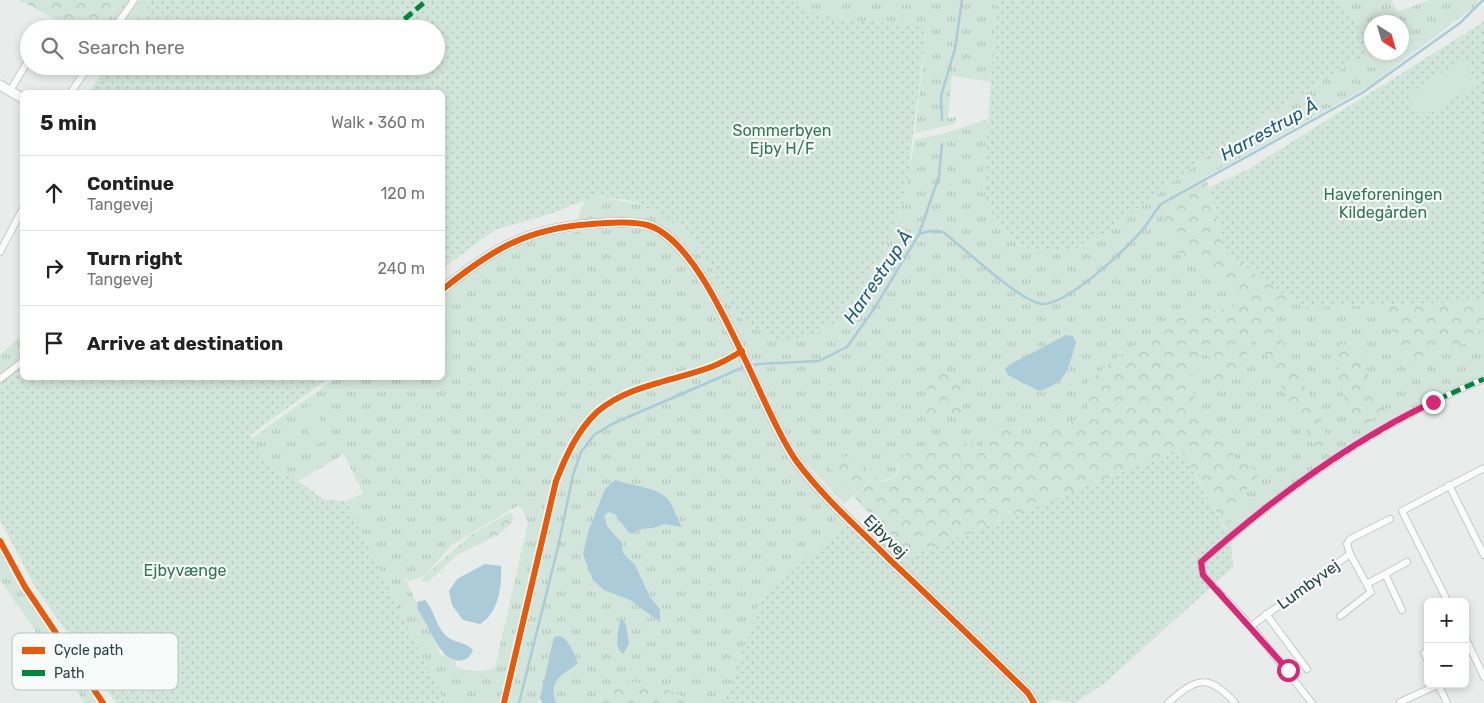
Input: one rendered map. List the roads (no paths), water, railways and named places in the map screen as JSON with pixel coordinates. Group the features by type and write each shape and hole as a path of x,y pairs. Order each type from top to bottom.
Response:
{"street":[{"path":"120,20 134,0"},
{"path":"10,91 20,74"},
{"path":"72,90 82,75"},
{"path":"0,85 20,97"},
{"path":"0,252 20,214"},
{"name":"Ejbyvej","path":"445,288 476,262 496,250 531,236 571,225 627,222 648,226 664,233 678,246 698,272 742,351 786,445 813,481 876,546 1028,693 1034,703"},
{"path":"0,379 20,364"},
{"path":"1312,703 1251,626 1203,575 1201,562 1281,495 1337,456 1397,420 1484,379"},
{"path":"1446,598 1402,511 1484,468"},
{"path":"1449,485 1484,555"},
{"name":"Lumbyvej","path":"1366,584 1350,554 1347,544 1350,539 1390,520"},
{"path":"0,540 25,587 56,633"},
{"name":"Lumbyvej","path":"1251,626 1350,554"},
{"path":"1340,616 1371,592 1366,584 1407,562"},
{"path":"1385,574 1402,610"},
{"name":"Lumbyvej","path":"1266,614 1307,669"},
{"path":"1467,643 1484,677"},
{"path":"1168,703 1185,688 1205,681 1213,683 1224,691 1235,703"},
{"path":"1400,702 1430,688"},
{"path":"1440,688 1447,703"},
{"path":"94,690 103,703"}],"water":[{"path":"1066,335 1073,336 1076,342 1068,367 1061,379 1056,383 1039,391 1008,375 1005,369 1009,365"},
{"path":"615,480 653,490 666,497 672,505 682,527 664,524 653,528 640,529 630,534 615,514 609,512 604,515 607,526 621,542 623,553 635,565 650,597 660,609 660,622 630,600 604,590 593,580 583,554 589,529 605,489"},
{"path":"485,564 501,566 501,582 495,606 480,624 463,620 452,605 449,591 457,579"},
{"path":"425,600 445,635 470,647 473,650 471,655 463,660 454,660 446,655 438,646 418,610 417,602"},
{"path":"621,618 626,625 629,644 623,654 617,642"},
{"path":"560,636 569,643 578,663 555,683 554,695 556,703 542,703 540,698 554,637"}],"waterway":[{"path":"942,120 941,96 955,49 962,0"},
{"name":"Harrestrup Å","path":"519,703 558,547 573,475 581,452 594,435 612,424 744,367 759,364 819,361 847,347 874,309 919,234 930,231 943,232 1005,284 1031,300 1041,304 1052,302 1065,296 1096,275 1125,249 1144,228 1161,204 1362,93 1460,23 1483,0"},
{"path":"919,234 939,176 942,144"}],"park label":[{"name":"Sommerbyen Ejby H/F","path":"782,139"},
{"name":"Haveforeningen Kildegården","path":"1383,203"},
{"name":"Ejbyvænge","path":"185,570"}]}
